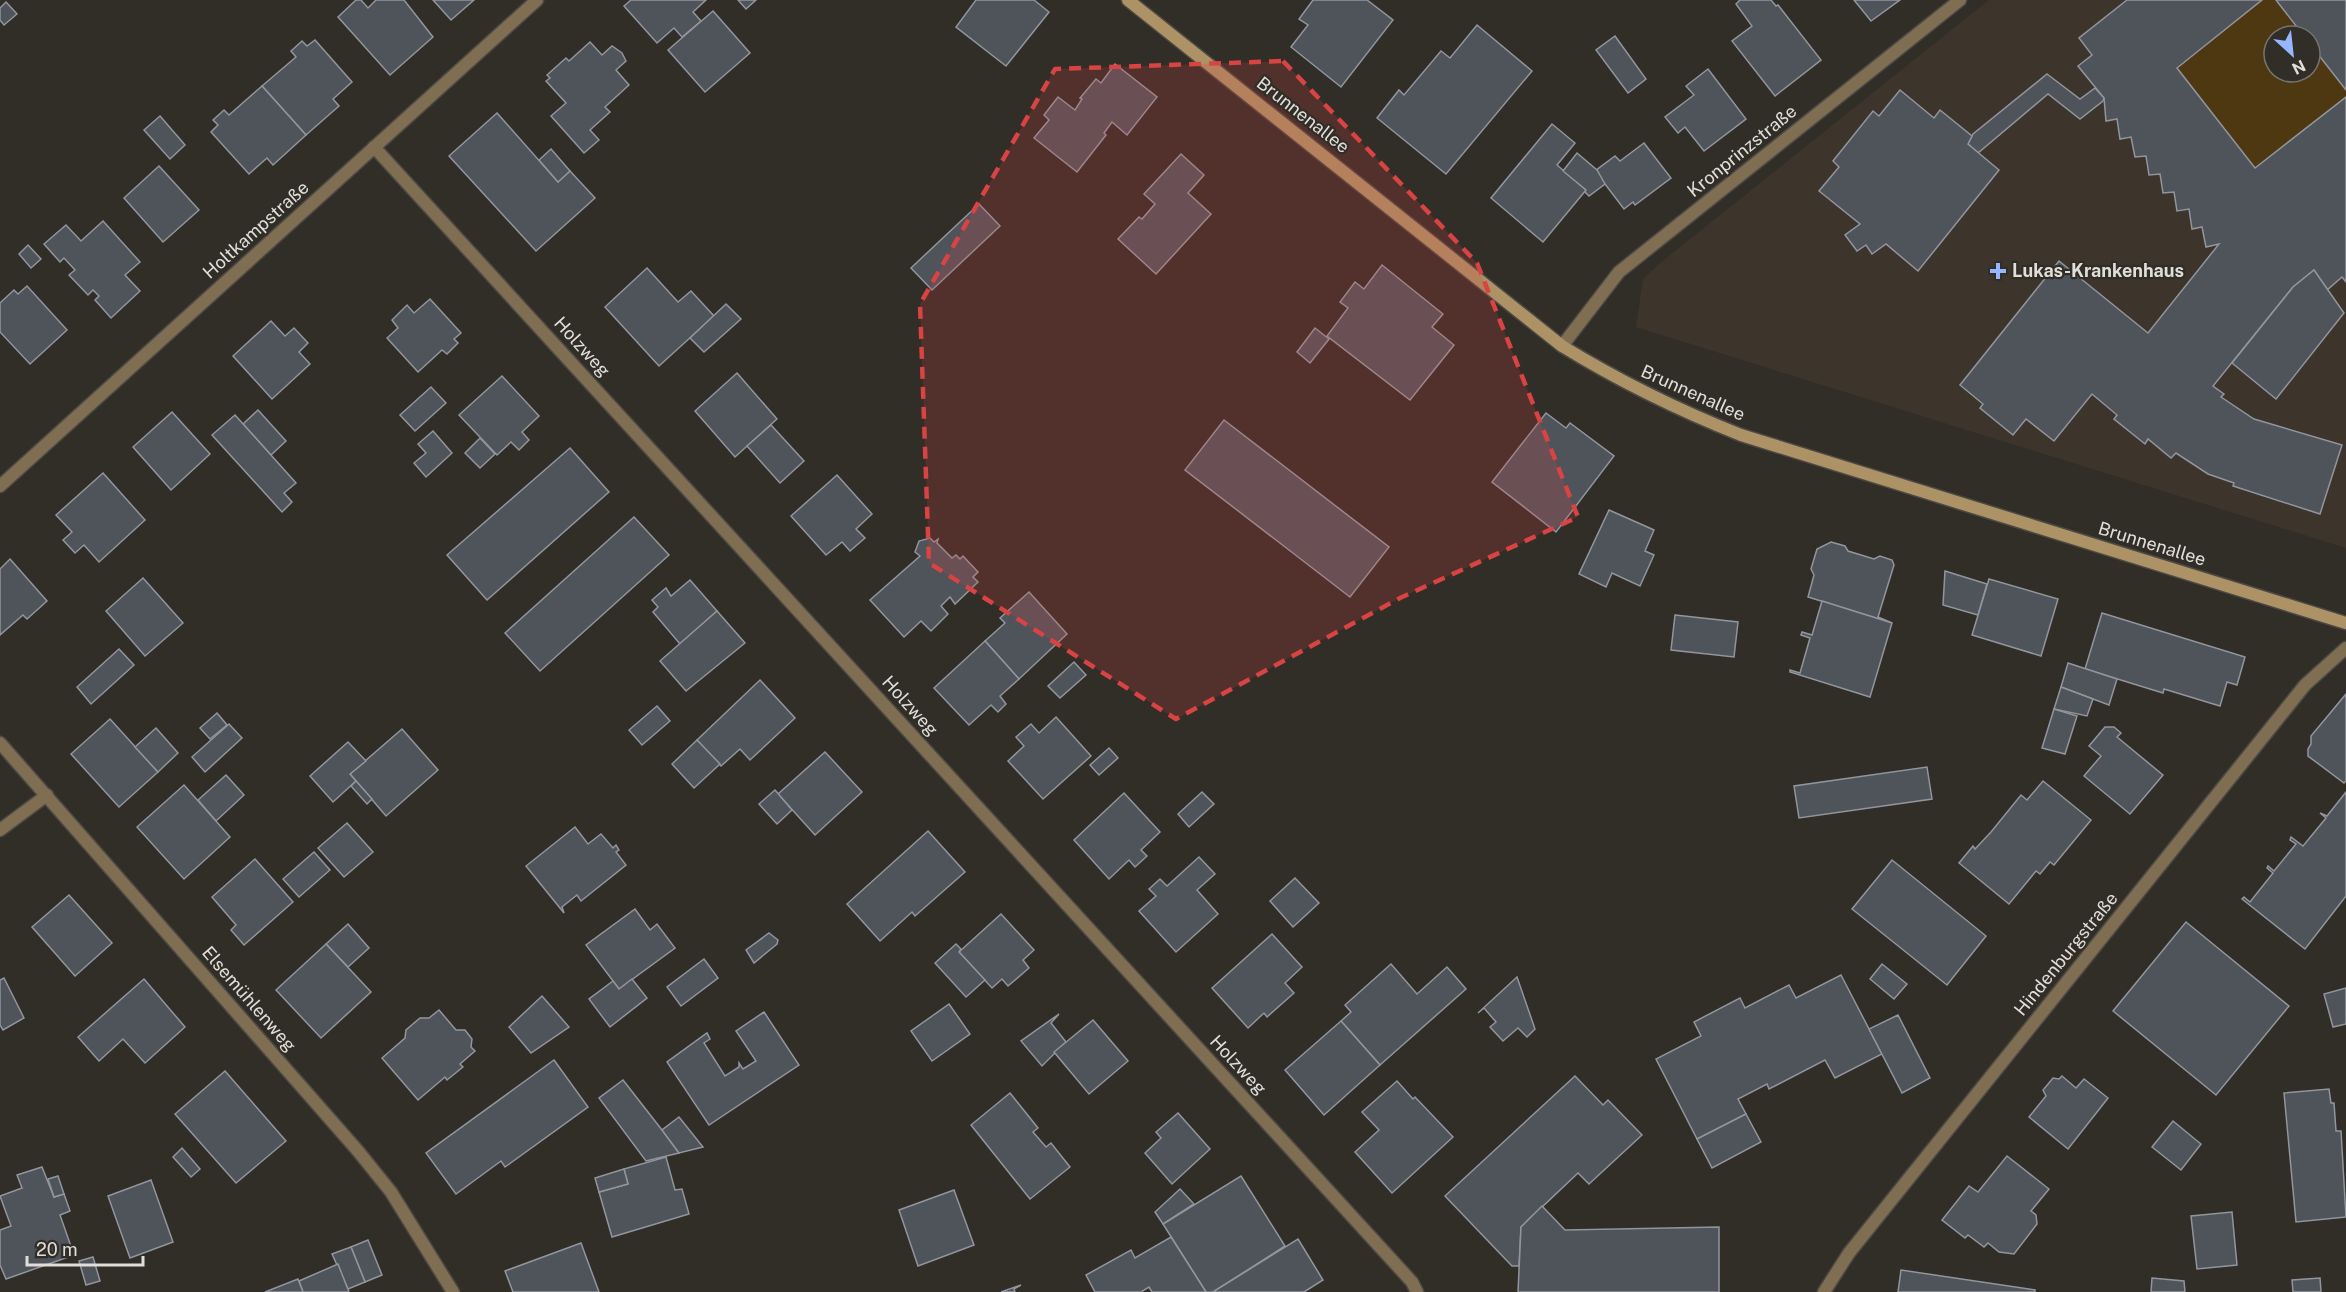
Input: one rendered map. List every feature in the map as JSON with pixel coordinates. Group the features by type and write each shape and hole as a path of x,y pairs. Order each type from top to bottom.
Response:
{"street":[{"name":"Holtkampstraße","path":"0,486 537,0"},
{"name":"Brunnenallee","path":"1128,0 1562,345 1609,375 1689,414 1741,435 2346,623"},
{"name":"Kronprinzstraße","path":"1562,345 1619,272 1960,0"},
{"name":"Holzweg","path":"374,147 1412,1282 1417,1292"},
{"name":"Hindenburgstraße","path":"1824,1292 1849,1253 2305,685 2346,648"},
{"name":"Elsemühlenweg","path":"0,743 358,1151 391,1192 453,1292"},
{"path":"0,830 46,795"}],"highlighted area":[{"path":"1283,61 1477,263 1578,517 1400,598 1176,719 929,563 920,304 1055,69"}],"shaded area":[{"name":"Lukas-Krankenhaus","path":"1989,0 2346,0 2346,548 1636,327 1643,279"},
{"path":"2262,0 2276,0 2295,24 2262,24 2262,84 2322,84 2322,59 2346,90 2346,97 2255,168 2177,68"}],"building":[{"path":"356,0 361,0 368,8 376,0 404,0 433,37 390,75 338,17"},
{"path":"433,0 474,0 451,20"},
{"path":"631,0 706,0 693,12 701,21 682,37 674,28 657,43 624,6"},
{"path":"738,0 756,0 746,9"},
{"path":"976,0 1034,0 1049,12 1006,66 956,27"},
{"path":"1313,0 1367,0 1393,20 1341,87 1291,47 1308,25 1299,19"},
{"path":"1740,0 1771,0 1776,6 1778,5 1821,60 1775,96 1732,41 1752,26 1736,4"},
{"path":"1854,0 1900,0 1871,21"},
{"path":"2127,0 2262,0 2177,68 2255,168 2346,97 2346,282 2342,277 2327,290 2314,270 2293,287 2213,386 2224,394 2221,397 2254,419 2342,445 2320,514 2233,486 2234,483 2208,474 2176,453 2171,458 2148,439 2145,444 2114,419 2117,415 2092,394 2054,441 2026,419 2013,435 1980,408 1983,404 1960,385 2059,261 2148,333 2219,244 2206,247 2202,227 2192,229 2189,209 2177,211 2174,192 2163,193 2160,174 2149,175 2146,156 2135,157 2131,137 2120,139 2117,119 2106,121 2104,98 2078,66 2092,55 2079,38"},
{"path":"2276,0 2346,0 2346,90 2322,59 2322,24 2295,24"},
{"path":"6,2 17,14 4,25 0,20 0,8"},
{"path":"713,11 750,53 705,92 668,50"},
{"path":"1477,25 1532,71 1446,174 1377,118 1399,90 1404,95 1441,51 1450,58"},
{"path":"1615,36 1646,79 1628,93 1596,50"},
{"path":"315,40 352,82 333,99 339,106 306,135 262,86 296,57 291,51 302,41 307,46"},
{"path":"590,42 602,55 612,46 622,53 626,61 616,70 629,85 605,107 610,112 590,130 599,140 584,153 551,116 566,103 546,81 550,78 547,75 566,58 569,61"},
{"path":"1115,64 1157,97 1127,135 1112,122 1104,133 1106,135 1077,172 1034,138 1049,120 1044,115 1058,97 1075,110 1082,99 1080,98 1096,79 1101,83"},
{"path":"1708,69 1746,119 1704,151 1685,127 1678,133 1665,117 1694,95 1686,86"},
{"path":"2047,74 2080,99 2095,88 2104,98 2103,101 2080,119 2048,94 1978,153 1968,144 1973,134"},
{"path":"262,86 306,135 273,165 267,158 249,174 211,132 218,125 213,120 224,110 229,115"},
{"path":"1900,90 1934,118 1940,110 1972,136 1968,144 1999,170 1918,271 1886,244 1872,254 1866,245 1857,251 1845,235 1860,224 1819,191 1839,167 1833,161 1873,111 1879,116"},
{"path":"497,113 558,182 570,171 595,198 536,251 449,156"},
{"path":"160,116 185,145 170,159 144,130"},
{"path":"1552,124 1575,143 1557,165 1586,190 1543,242 1491,198"},
{"path":"1644,143 1671,178 1635,205 1633,202 1624,209 1595,171 1615,156 1620,161"},
{"path":"551,149 570,171 558,182 539,160"},
{"path":"1577,153 1597,170 1605,184 1589,196 1586,190 1563,171"},
{"path":"1181,154 1204,175 1188,193 1211,214 1156,274 1118,239 1139,217 1142,219 1155,204 1144,194"},
{"path":"159,166 199,210 163,242 124,198"},
{"path":"979,204 1000,226 932,290 911,268"},
{"path":"103,221 140,262 125,275 140,291 111,318 95,300 99,296 93,290 88,295 69,275 75,270 64,258 60,262 44,244 66,225 81,241"},
{"path":"28,245 41,259 31,268 19,254"},
{"path":"1382,265 1443,314 1432,327 1454,345 1410,400 1327,336 1348,308 1340,302 1355,282 1364,289"},
{"path":"647,268 678,302 691,291 714,316 659,366 605,307"},
{"path":"2314,270 2344,313 2276,399 2232,363 2293,287"},
{"path":"27,286 67,330 30,364 0,332 0,303 14,290 18,294"},
{"path":"430,299 461,333 454,339 458,343 447,354 442,350 418,372 387,338 398,328 392,320 407,305 414,313"},
{"path":"726,304 741,319 704,352 690,338"},
{"path":"271,321 285,336 294,328 308,343 299,352 310,364 272,399 233,356"},
{"path":"1315,328 1329,339 1310,363 1297,352"},
{"path":"737,373 777,419 735,457 695,411"},
{"path":"502,376 539,416 522,432 529,440 519,450 511,442 497,455 459,415"},
{"path":"431,387 446,403 415,431 400,415"},
{"path":"258,410 286,441 271,455 243,424"},
{"path":"172,412 210,454 171,490 133,447"},
{"path":"1546,413 1566,428 1570,423 1614,456 1556,532 1492,482"},
{"path":"235,415 296,483 284,493 292,502 282,512 212,435"},
{"path":"1224,420 1389,547 1350,597 1185,470"},
{"path":"771,425 804,461 780,483 747,446"},
{"path":"433,431 452,453 426,477 414,463 426,453 418,444"},
{"path":"480,438 495,454 480,468 465,453"},
{"path":"570,448 609,492 487,600 447,555"},
{"path":"103,473 145,520 99,562 84,545 75,553 63,540 72,532 56,515"},
{"path":"837,475 872,514 856,529 865,538 850,551 842,542 826,555 791,516"},
{"path":"1609,510 1654,530 1645,551 1654,555 1640,586 1612,573 1606,587 1579,574"},
{"path":"634,517 669,555 540,671 505,633"},
{"path":"930,538 934,542 938,539 937,543 952,558 956,555 960,559 963,556 978,572 973,577 978,582 955,604 950,597 941,606 948,614 931,631 921,621 904,637 870,600 920,556 915,552 919,541"},
{"path":"1831,542 1845,546 1848,551 1874,559 1880,556 1892,560 1894,565 1878,617 1892,623 1808,597 1814,575 1811,569 1817,549"},
{"path":"10,559 47,601 27,619 23,615 0,635 0,569"},
{"path":"1945,571 1987,584 1978,615 1943,605"},
{"path":"143,578 183,623 145,656 106,611"},
{"path":"1989,579 2058,599 2041,656 1972,635"},
{"path":"690,580 717,611 680,644 653,612 658,607 652,600 666,588 671,596"},
{"path":"1029,592 1067,634 1019,679 985,641 1005,623 1000,618"},
{"path":"1822,601 1892,623 1870,697 1790,672 1790,670 1800,673 1810,638 1801,635 1802,632 1812,635"},
{"path":"717,611 745,643 686,691 660,661"},
{"path":"2102,613 2245,657 2237,685 2227,682 2220,706 2164,689 2163,693 2085,669"},
{"path":"1675,615 1738,622 1734,657 1671,650"},
{"path":"985,641 1019,679 1000,696 1006,704 998,712 991,705 969,725 934,688"},
{"path":"119,649 134,665 91,704 77,687"},
{"path":"1074,662 1086,675 1060,698 1048,686"},
{"path":"2068,663 2117,679 2109,705 2061,687"},
{"path":"760,680 795,718 750,760 740,749 721,766 697,740"},
{"path":"2061,687 2093,699 2087,716 2054,709"},
{"path":"2346,694 2346,781 2344,783 2308,756 2308,749 2311,736"},
{"path":"657,706 670,721 642,745 629,730"},
{"path":"2054,709 2077,716 2065,754 2042,748"},
{"path":"217,713 227,725 210,739 200,728"},
{"path":"1056,717 1091,756 1043,799 1008,761 1024,746 1016,737 1031,724 1039,733"},
{"path":"110,719 158,772 119,807 71,754"},
{"path":"229,724 242,738 205,772 192,757"},
{"path":"2105,727 2114,727 2121,733 2117,737 2163,775 2130,814 2084,776 2101,756 2089,746"},
{"path":"156,728 178,753 158,772 135,747"},
{"path":"402,729 438,770 386,816 350,774"},
{"path":"697,740 720,764 694,788 672,764"},
{"path":"348,742 366,761 350,774 356,781 333,802 310,776"},
{"path":"1109,748 1118,758 1099,775 1090,765"},
{"path":"825,752 862,792 815,835 778,794"},
{"path":"1927,767 1932,799 1799,818 1794,786"},
{"path":"226,775 244,795 216,821 198,800"},
{"path":"356,781 372,799 367,804 351,786"},
{"path":"2043,781 2091,820 2054,865 2050,862 2040,874 2036,871 2009,904 1959,863 1973,846 1975,849 1991,832 2021,795 2027,800"},
{"path":"184,785 230,837 184,879 137,827"},
{"path":"775,790 792,810 777,824 759,804"},
{"path":"1202,792 1214,804 1189,827 1178,814"},
{"path":"2346,792 2346,896 2305,949 2242,899 2244,897 2250,902 2273,873 2267,868 2268,866 2274,871 2296,844 2290,840 2291,837 2303,846 2326,818 2320,813 2327,816"},
{"path":"1124,793 1160,832 1141,850 1147,856 1135,867 1129,860 1109,879 1074,840"},
{"path":"347,823 373,852 344,877 318,848"},
{"path":"575,827 588,844 601,834 613,848 616,845 619,850 616,852 626,865 581,901 577,895 562,907 564,913 526,866"},
{"path":"928,831 965,872 915,916 912,912 880,941 847,904"},
{"path":"314,852 330,870 299,897 283,879"},
{"path":"1199,857 1215,874 1197,890 1218,914 1176,952 1139,911 1156,896 1149,889 1160,879 1167,886"},
{"path":"255,859 293,902 244,945 231,930 236,925 212,897"},
{"path":"1892,860 1986,936 1947,985 1852,909"},
{"path":"1295,878 1319,903 1293,927 1270,901"},
{"path":"69,895 112,943 75,976 32,927"},
{"path":"635,909 650,930 657,924 675,948 619,989 586,945"},
{"path":"1001,914 1034,950 1023,960 1029,968 1008,986 1002,979 992,988 959,952"},
{"path":"2186,922 2289,1006 2216,1095 2113,1011"},
{"path":"348,924 369,948 348,967 326,944"},
{"path":"769,933 778,940 777,944 754,963 746,950"},
{"path":"1272,934 1302,967 1285,983 1294,993 1267,1017 1264,1013 1248,1028 1212,988"},
{"path":"326,944 371,992 321,1038 276,990"},
{"path":"956,944 961,949 959,952 985,980 966,997 935,963"},
{"path":"704,959 718,978 681,1006 667,987"},
{"path":"1391,964 1417,994 1447,967 1466,989 1380,1065 1341,1021 1351,1012 1345,1005"},
{"path":"1882,964 1907,984 1894,999 1870,979"},
{"path":"1841,975 1882,1054 1835,1078 1825,1060 1769,1089 1767,1084 1738,1099 1746,1114 1697,1139 1656,1059 1701,1036 1694,1022 1740,998 1745,1008 1789,985 1796,998"},
{"path":"1517,977 1535,1029 1527,1037 1518,1028 1503,1041 1490,1027 1496,1022 1484,1008 1478,1013"},
{"path":"4,978 24,1018 3,1030 0,1025 0,980"},
{"path":"144,979 185,1027 145,1063 123,1039 99,1061 78,1037"},
{"path":"632,979 647,998 610,1027 589,999 613,981 619,989"},
{"path":"2346,988 2346,1024 2333,1027 2324,994"},
{"path":"542,996 569,1027 531,1053 509,1027"},
{"path":"949,1004 970,1034 932,1061 911,1031"},
{"path":"439,1010 456,1030 465,1030 472,1039 471,1047 475,1051 460,1064 463,1067 447,1080 445,1077 418,1100 382,1058 405,1038 406,1030 420,1018 429,1018"},
{"path":"764,1012 799,1065 709,1125 667,1062 707,1033 710,1039 704,1043 725,1076 739,1067 739,1063 743,1069 756,1061 736,1031"},
{"path":"1059,1014 1051,1023 1066,1042 1042,1066 1021,1041"},
{"path":"1898,1015 1930,1078 1902,1093 1869,1029"},
{"path":"1093,1020 1128,1061 1089,1094 1054,1052"},
{"path":"1341,1021 1380,1065 1324,1115 1285,1070"},
{"path":"554,1060 588,1107 505,1167 501,1161 456,1194 426,1153"},
{"path":"225,1071 286,1141 236,1183 175,1114"},
{"path":"1575,1076 1603,1105 1608,1100 1642,1135 1589,1184 1578,1173 1521,1227 1519,1266 1512,1266 1445,1196"},
{"path":"2062,1076 2076,1088 2084,1079 2108,1098 2068,1149 2029,1117 2046,1096 2043,1090 2053,1078 2059,1079"},
{"path":"623,1080 679,1153 646,1161 599,1098"},
{"path":"1397,1081 1453,1137 1392,1193 1355,1152 1379,1130 1362,1112"},
{"path":"2329,1089 2331,1103 2334,1103 2336,1131 2341,1131 2346,1217 2296,1222 2284,1093"},
{"path":"1010,1093 1038,1128 1033,1132 1046,1147 1051,1143 1070,1167 1030,1199 971,1125"},
{"path":"1178,1113 1210,1149 1172,1184 1145,1153 1161,1138 1156,1132"},
{"path":"1746,1114 1761,1142 1712,1168 1697,1139"},
{"path":"679,1117 703,1147 679,1153 662,1130"},
{"path":"2173,1121 2201,1144 2181,1170 2152,1147"},
{"path":"182,1148 200,1169 191,1177 173,1157"},
{"path":"2007,1156 2049,1189 2031,1211 2036,1215 2037,1224 2014,1254 1999,1252 1988,1243 1984,1247 1968,1235 1965,1238 1942,1220 1969,1186 1978,1192"},
{"path":"666,1157 675,1190 682,1189 689,1214 612,1237 599,1192 628,1184 624,1169"},
{"path":"42,1167 54,1197 64,1194 70,1211 60,1215 74,1255 6,1279 0,1265 0,1230 11,1226 0,1196 22,1188 17,1175"},
{"path":"624,1169 628,1184 599,1192 595,1178"},
{"path":"58,1176 64,1194 54,1197 48,1179"},
{"path":"1241,1176 1285,1246 1213,1292 1206,1292 1163,1224"},
{"path":"151,1180 173,1242 130,1258 108,1196"},
{"path":"1180,1189 1194,1204 1163,1224 1155,1212"},
{"path":"954,1190 974,1245 918,1266 899,1210"},
{"path":"1542,1206 1565,1230 1719,1227 1719,1292 1518,1292 1521,1227"},
{"path":"2232,1212 2237,1265 2197,1269 2191,1216"},
{"path":"1171,1237 1206,1292 1152,1292 1149,1287 1141,1292 1095,1292 1086,1275 1131,1250 1135,1258"},
{"path":"1298,1239 1323,1280 1304,1292 1213,1292"},
{"path":"368,1240 382,1275 365,1282 351,1247"},
{"path":"581,1243 599,1292 513,1292 505,1271"},
{"path":"351,1247 365,1282 348,1289 332,1254"},
{"path":"93,1257 100,1281 86,1285 79,1261"},
{"path":"338,1264 349,1292 303,1292 299,1281"},
{"path":"1901,1270 2035,1290 2035,1292 1898,1292"},
{"path":"2152,1278 2184,1281 2185,1292 2151,1292"},
{"path":"2320,1278 2321,1292 2293,1292 2292,1280"},
{"path":"298,1279 303,1292 265,1292"},
{"path":"1021,1285 1014,1289 1015,1292 1001,1292"}],"place":[{"name":"Lukas-Krankenhaus","path":"1998,271"}]}
